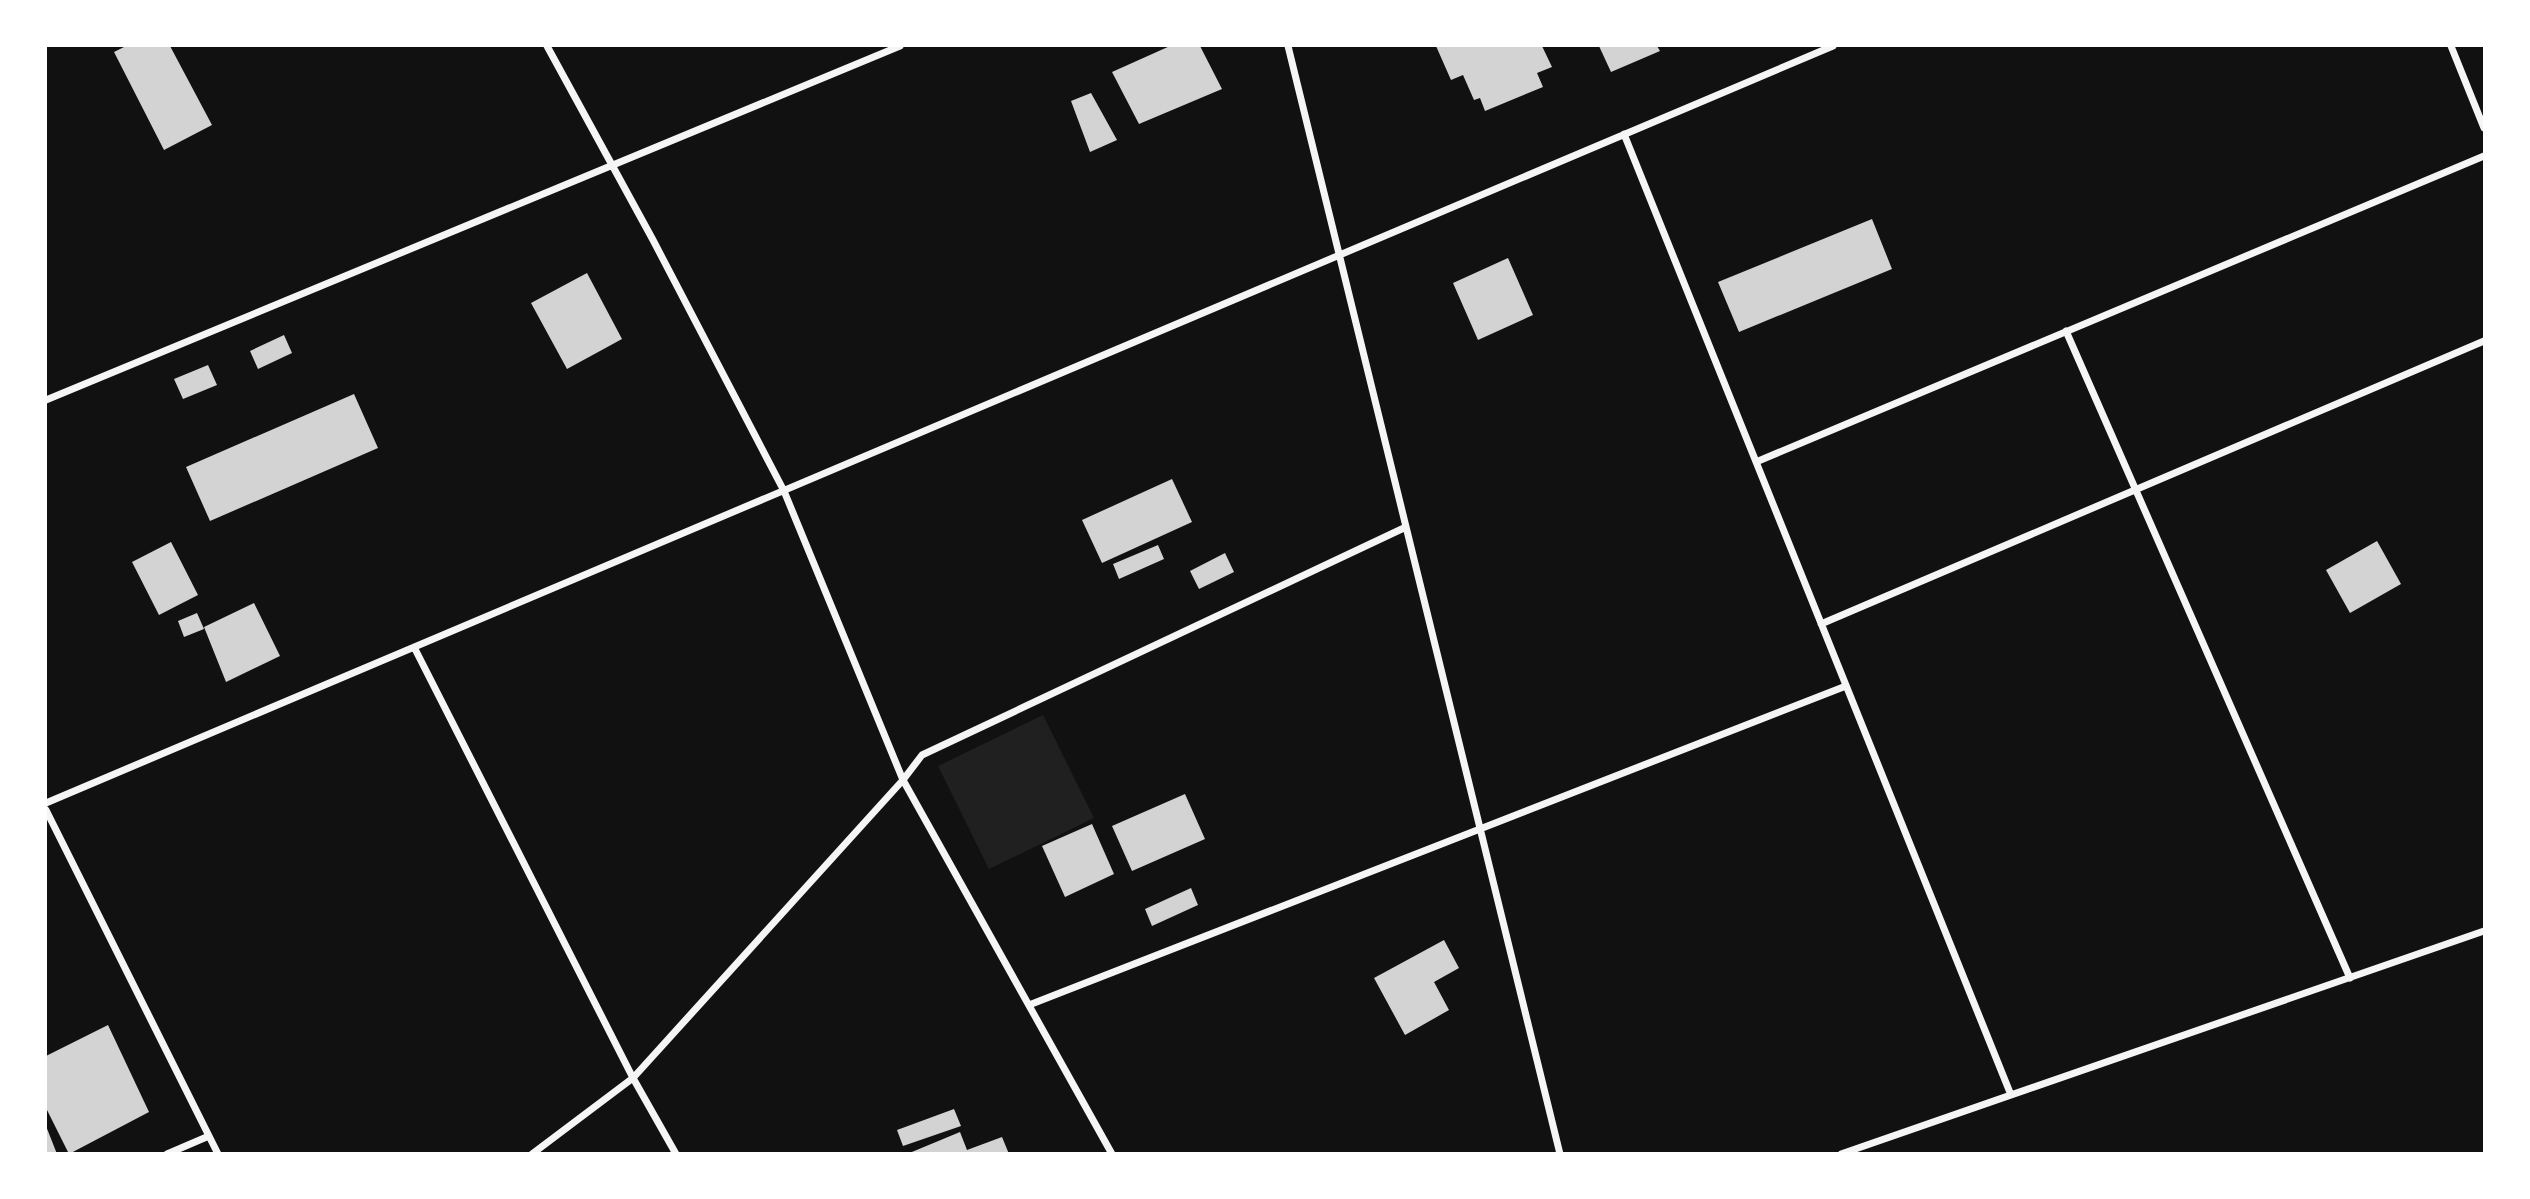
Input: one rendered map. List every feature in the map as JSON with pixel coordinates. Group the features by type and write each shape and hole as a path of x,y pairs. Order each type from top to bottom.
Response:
{"street":[{"path":"547,46 783,491 903,780 1112,1153"},
{"path":"46,400 900,46"},
{"path":"1288,46 1560,1153"},
{"path":"46,803 1833,46"},
{"path":"2451,46 2484,128"},
{"path":"1624,134 2011,1095"},
{"path":"1756,462 2484,156"},
{"path":"2067,331 2350,978"},
{"path":"1821,624 2484,341"},
{"path":"532,1153 633,1078 903,780 922,755 1406,527"},
{"path":"414,647 633,1078 676,1153"},
{"path":"1029,1005 1846,686"},
{"path":"46,810 218,1153"},
{"path":"1840,1153 2484,931"},
{"path":"167,1153 209,1136"}],"shaded area":[{"path":"1043,715 1094,818 989,869 938,766"}],"building":[{"path":"126,46 170,46 212,125 164,150 114,52"},
{"path":"1170,46 1200,46 1222,89 1139,124 1112,72"},
{"path":"1436,46 1542,46 1552,67 1537,73 1543,87 1485,111 1480,98 1474,100 1463,75 1451,80"},
{"path":"1599,46 1657,46 1660,51 1611,72"},
{"path":"1091,93 1117,140 1090,152 1071,101"},
{"path":"1872,219 1892,269 1739,332 1718,282"},
{"path":"1508,258 1533,315 1478,340 1453,283"},
{"path":"587,273 622,339 567,369 531,303"},
{"path":"284,335 292,353 258,369 250,351"},
{"path":"208,365 217,385 183,399 174,379"},
{"path":"354,394 378,448 210,521 186,467"},
{"path":"1172,479 1192,522 1102,563 1082,520"},
{"path":"2377,541 2401,584 2350,613 2326,570"},
{"path":"171,542 198,595 159,615 132,562"},
{"path":"1158,545 1164,559 1119,579 1113,564"},
{"path":"1225,553 1234,572 1199,589 1190,571"},
{"path":"254,603 280,656 226,682 204,627"},
{"path":"197,613 204,629 184,637 178,621"},
{"path":"1185,794 1205,839 1132,871 1112,826"},
{"path":"1092,824 1114,874 1065,897 1042,846"},
{"path":"1191,888 1198,905 1152,926 1145,909"},
{"path":"1444,940 1459,968 1434,982 1449,1010 1405,1035 1374,978"},
{"path":"108,1025 149,1112 69,1154 46,1108 46,1056"},
{"path":"954,1109 961,1126 903,1146 897,1130"},
{"path":"46,1126 57,1154 46,1154"},
{"path":"960,1132 967,1150 1002,1137 1009,1154 907,1154"}]}
